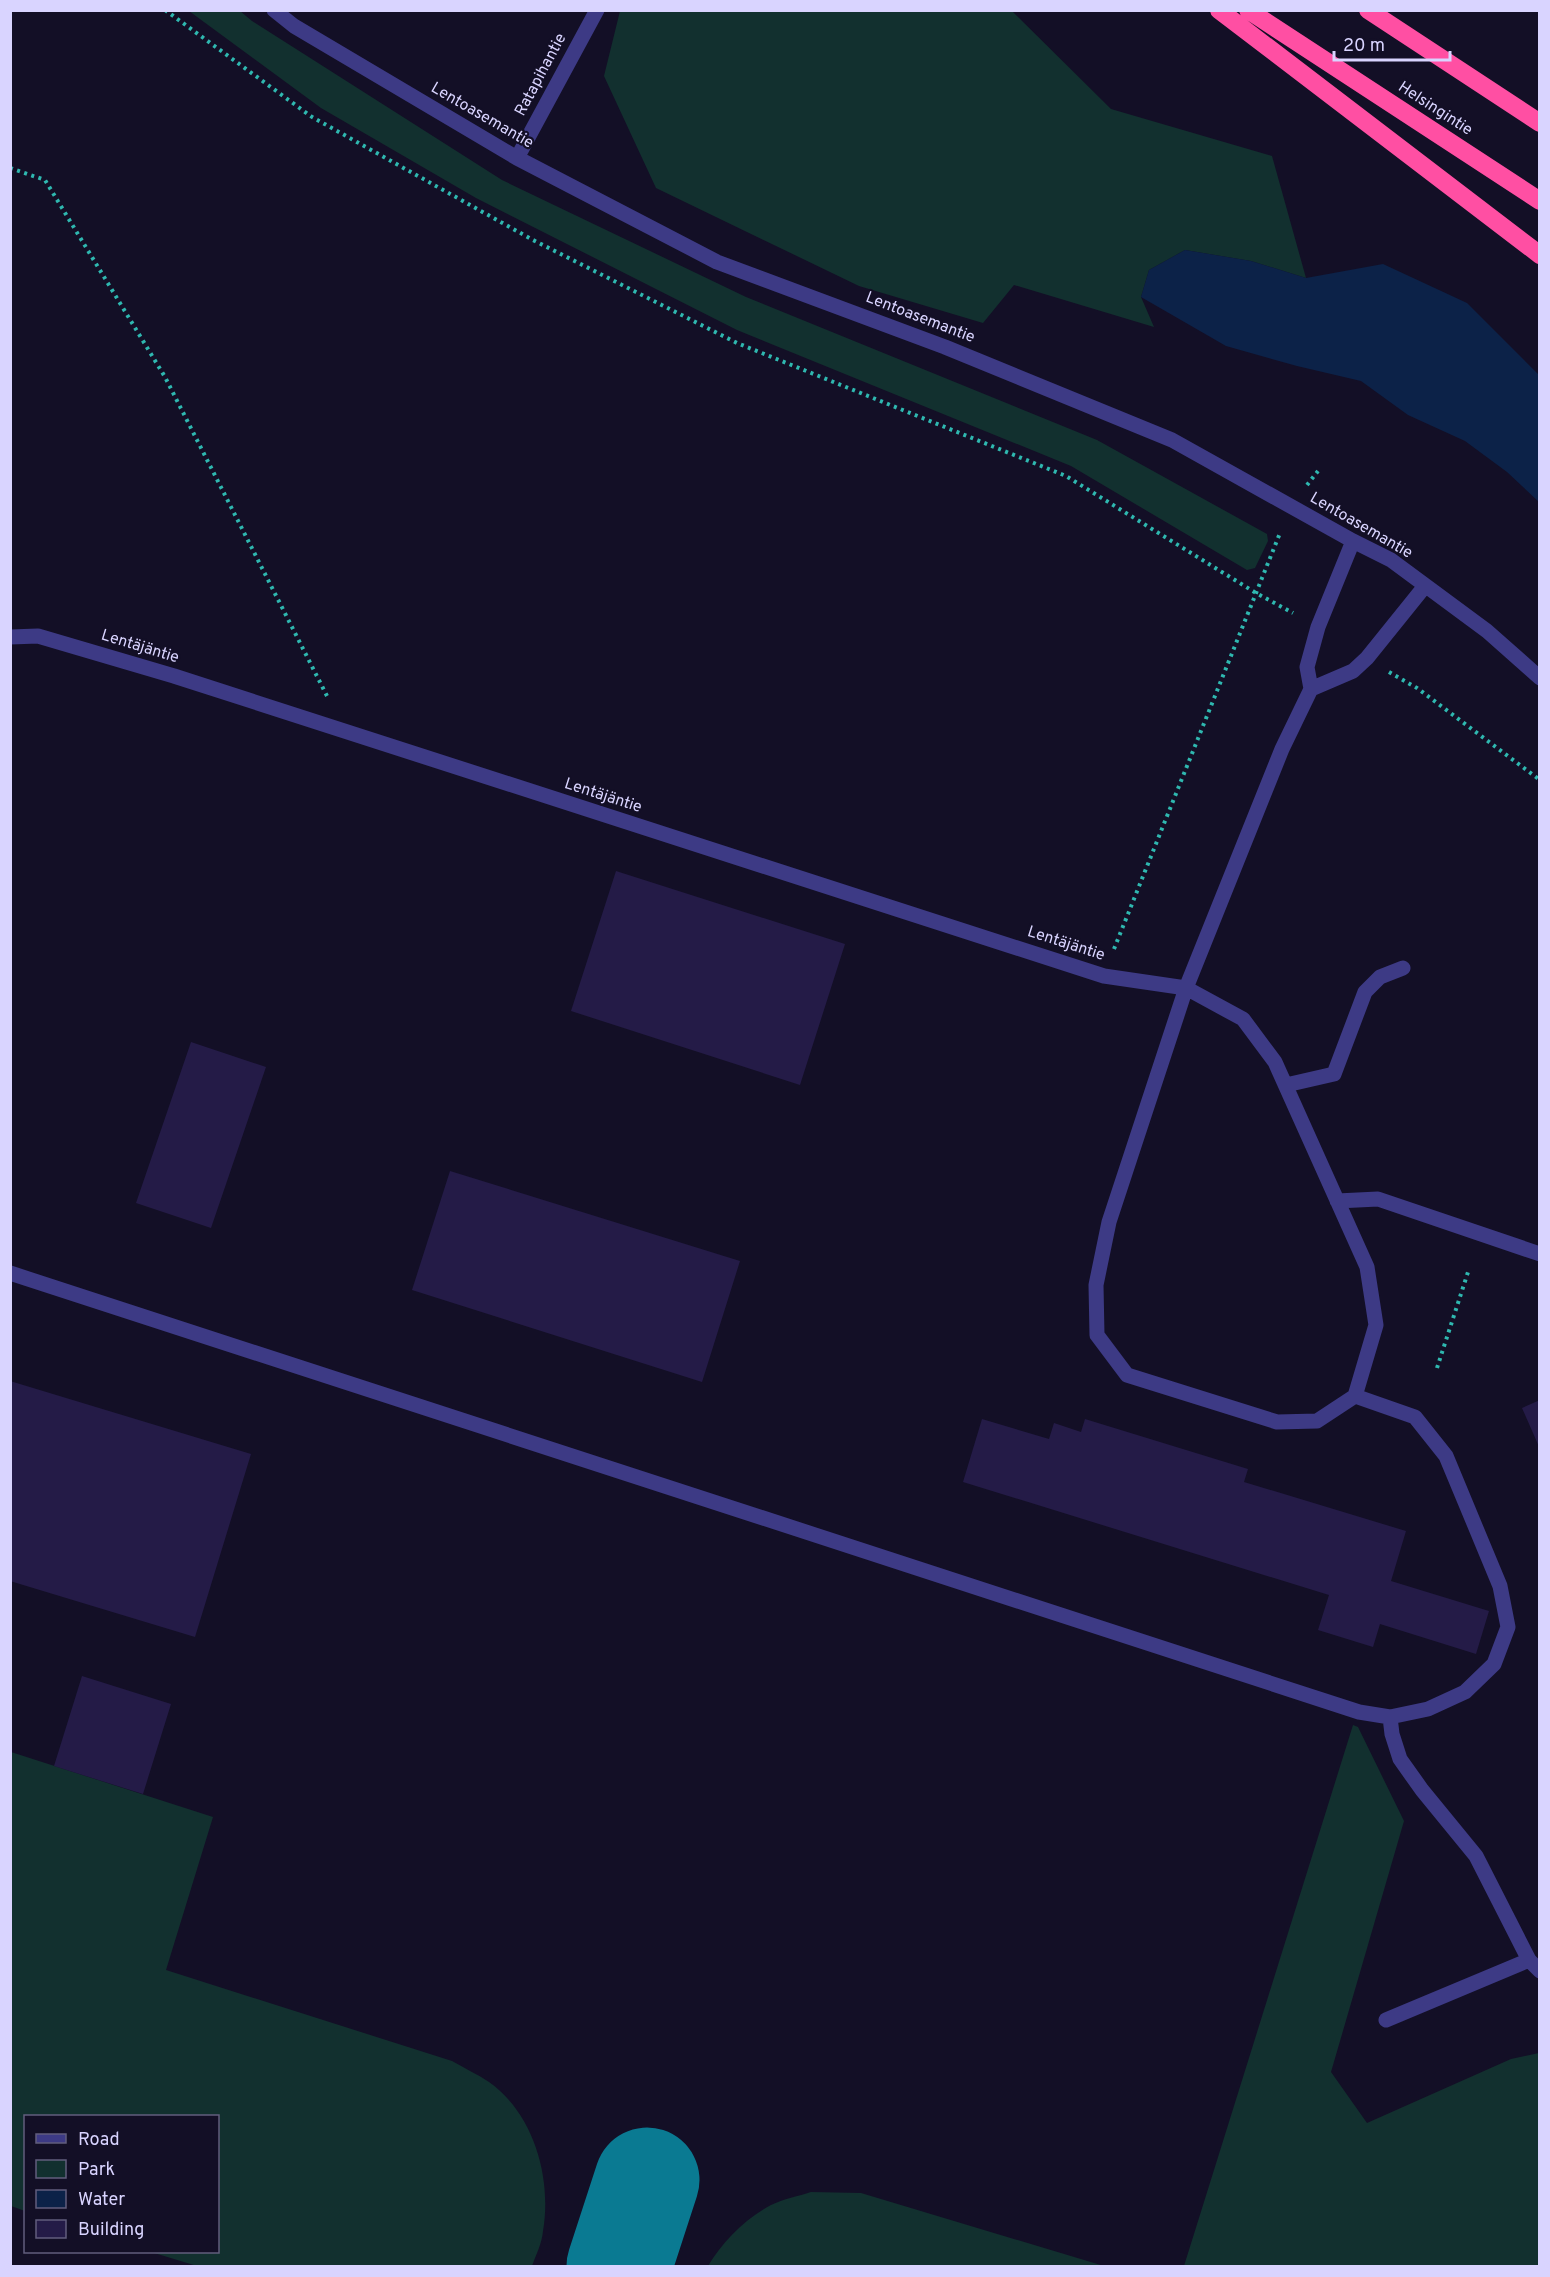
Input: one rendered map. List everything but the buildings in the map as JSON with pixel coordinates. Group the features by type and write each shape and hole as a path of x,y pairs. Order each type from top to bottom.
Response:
{"highway":[{"path":"1219,10 1539,255"},
{"name":"Helsingintie","path":"1248,10 1539,201"},
{"path":"1368,10 1539,123"}],"street":[{"name":"Lentoasemantie","path":"274,10 294,26 517,158 717,261 945,347 1172,440 1353,542 1391,560 1487,631 1539,678"},
{"name":"Ratapihantie","path":"517,158 597,10"},
{"path":"1186,988 1243,1020 1275,1062 1367,1267 1376,1325 1355,1396 1317,1421 1277,1422 1127,1375 1097,1335 1096,1285 1109,1222 1186,988 1282,749 1311,689 1307,667 1318,627 1353,542"},
{"path":"1311,689 1353,671 1367,658 1425,586"},
{"name":"Lentäjäntie","path":"10,637 39,636 174,676 1104,976 1186,988"},
{"path":"1286,1085 1334,1074 1365,992 1380,977 1403,968"},
{"path":"1337,1201 1378,1199 1539,1254"},
{"path":"10,1273 1359,1712 1390,1717 1428,1709 1465,1692 1494,1664 1508,1627 1500,1586 1446,1456 1415,1417 1355,1396"},
{"path":"1386,2020 1534,1966 1476,1856 1422,1790 1400,1759 1392,1734 1390,1717"}],"path":[{"path":"165,10 312,117 533,240 737,343 1066,476 1256,593 1318,627"},
{"path":"10,168 45,180 165,377 345,731"},
{"path":"1104,976 1256,593"},
{"path":"1367,658 1417,688 1539,780"},
{"path":"1437,1368 1469,1269"}],"green space":[{"path":"189,11 240,11 252,21 502,180 746,297 1097,440 1267,534 1268,541 1255,568 1247,570 1071,466 737,330 476,198 321,108"},
{"path":"620,11 1012,11 1111,109 1272,156 1306,278 1251,261 1185,250 1149,270 1141,297 1154,327 1014,285 983,323 859,286 656,188 604,76"},
{"path":"1353,1725 1358,1727 1404,1821 1331,2072 1367,2123 1511,2059 1539,2053 1539,2266 1184,2266"},
{"path":"11,1752 213,1817 166,1970 452,2061 489,2082 505,2095 518,2111 528,2129 542,2169 545,2190 541,2240 532,2266 197,2266 154,2253 219,2253 219,2115 24,2115 24,2211 11,2206"},
{"path":"811,2192 861,2193 1104,2266 708,2266 727,2240 762,2210"}],"water":[{"path":"1185,250 1251,261 1306,278 1383,264 1467,303 1539,375 1539,502 1507,472 1465,441 1408,415 1361,381 1226,346 1141,297 1149,270"}],"taxiway":[{"path":"619,2266 647,2180"}]}
